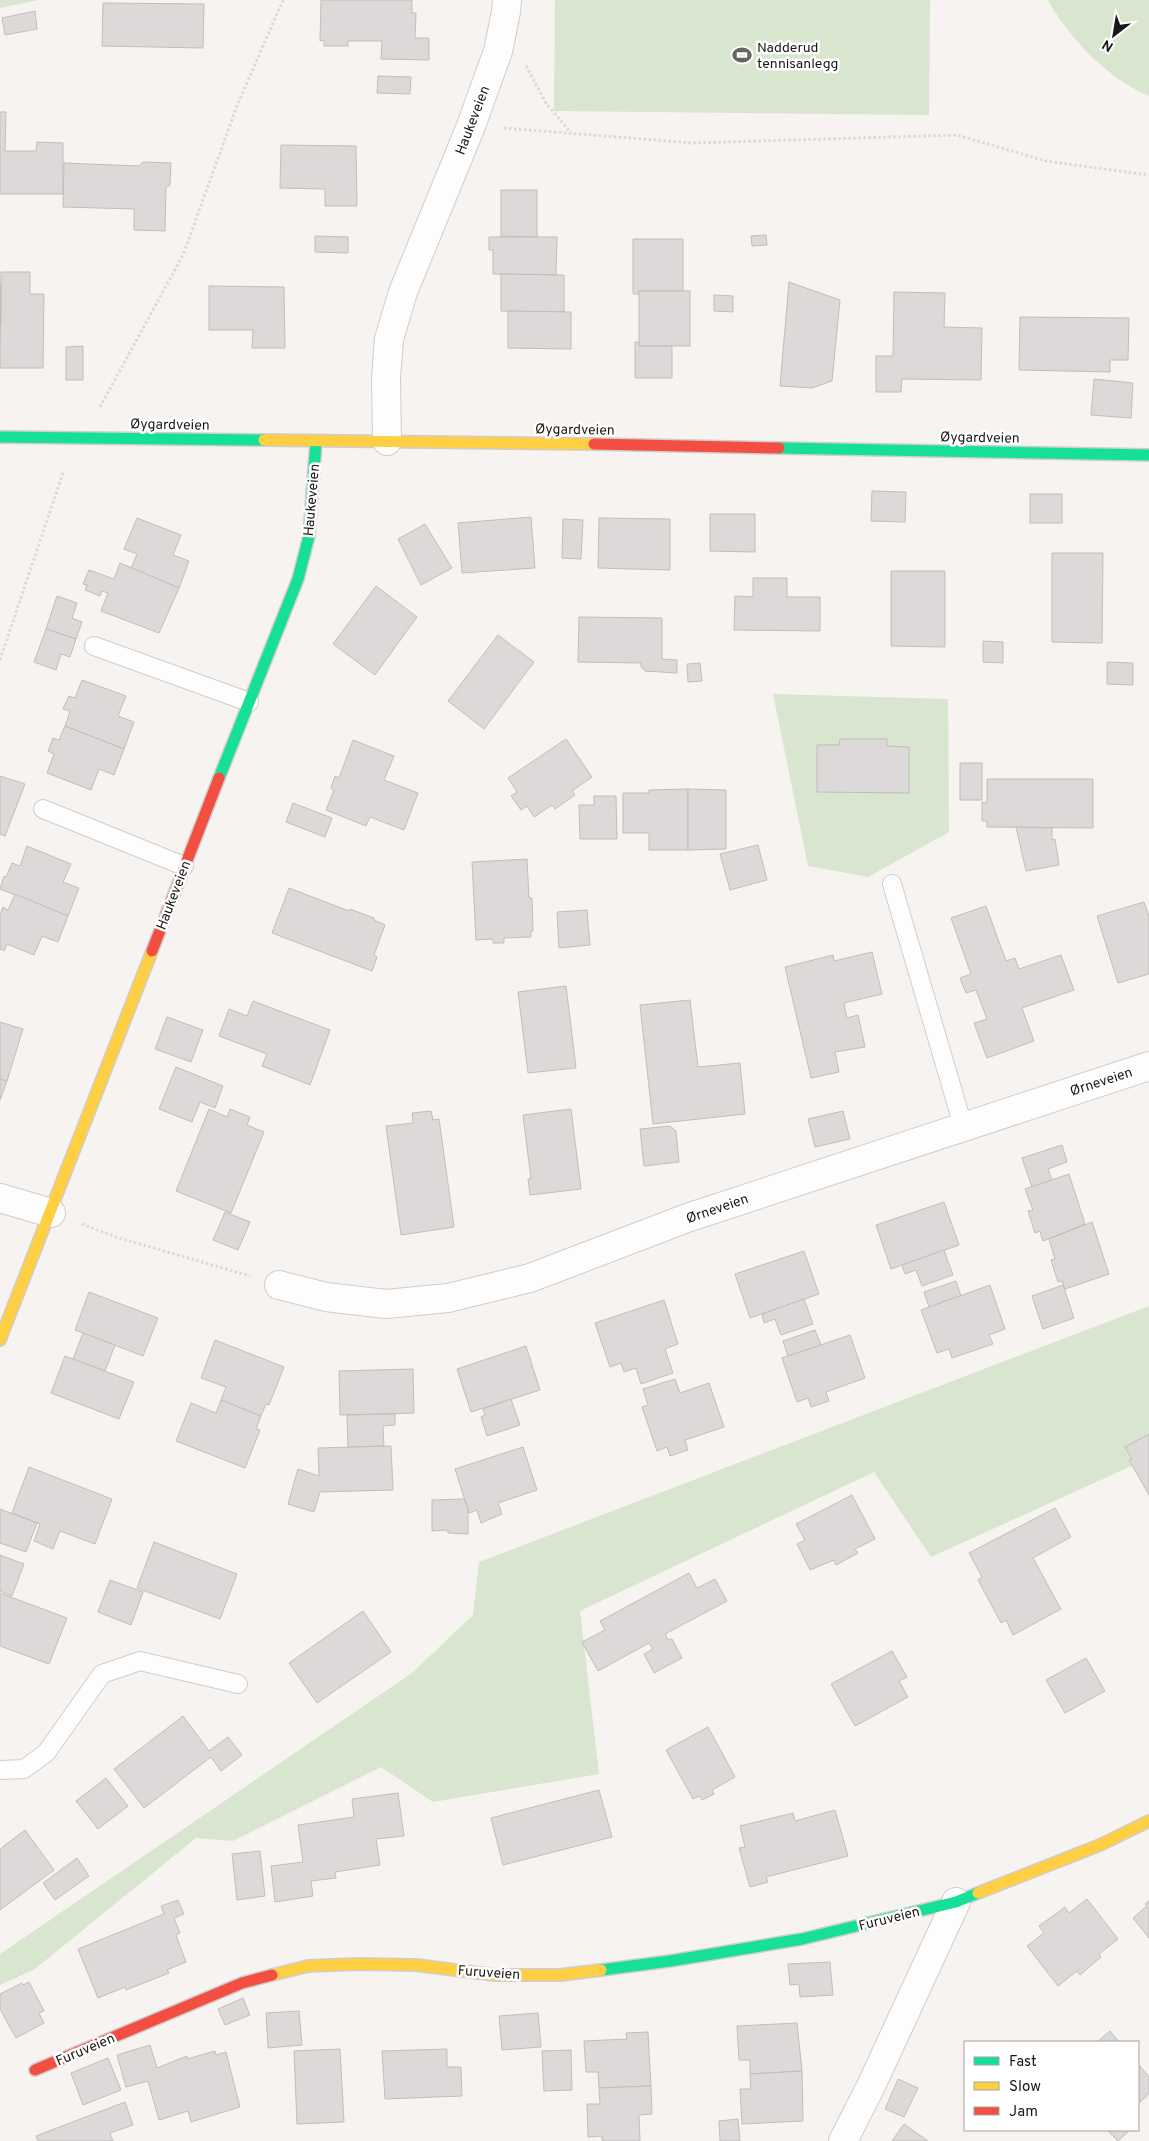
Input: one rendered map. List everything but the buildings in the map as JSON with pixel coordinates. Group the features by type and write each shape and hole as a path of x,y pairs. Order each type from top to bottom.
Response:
{"street":[{"name":"Haukeveien","path":"387,441 386,378 389,339 403,292 471,126 498,51 507,0"},
{"name":"Øygardveien","path":"0,437 316,442 387,441 1149,455"},
{"name":"Haukeveien","path":"0,1340 298,578 310,536 316,442"},
{"name":"Ørneveien","path":"279,1285 326,1296 386,1304 448,1298 530,1278 687,1218 1149,1066"},
{"path":"0,1198 51,1213"},
{"name":"Furuveien","path":"35,2070 242,1983 308,1966 359,1964 416,1965 495,1975 560,1975 670,1961 802,1939 956,1902 1100,1845 1149,1821"},
{"path":"843,2141 876,2078 956,1902"}],"lane":[{"path":"94,646 249,702"},
{"path":"43,809 184,866"},
{"path":"892,884 963,1126"},
{"path":"0,1770 24,1769 46,1753 102,1674 140,1661 238,1684"}],"path":[{"path":"0,660 75,438 103,403 183,255 236,106 283,0"},
{"path":"503,29 546,103 572,134"},
{"path":"471,126 693,143 956,135 1046,161 1149,175"},
{"path":"51,1213 116,1236 279,1285"}],"green space":[{"path":"0,0 38,0 0,8"},
{"name":"Nadderud tennisanlegg","path":"555,0 930,0 929,115 554,111"},
{"path":"1048,0 1149,0 1149,96 1119,79 1091,56 1056,14"},
{"path":"773,694 948,699 949,832 868,877 808,866"},
{"path":"1149,1306 1149,1458 931,1557 874,1472 580,1611 599,1774 433,1802 381,1767 233,1841 196,1838 35,1969 0,1985 0,1954 412,1673 473,1615 479,1562"}],"traffic: fast":[{"path":"0,437 264,440"},
{"path":"219,778 298,579 309,536 316,442"},
{"path":"779,448 1149,455"},
{"path":"601,1970 670,1961 802,1939 956,1902 978,1893"}],"traffic: slow":[{"path":"264,440 594,444"},
{"path":"0,1340 152,951"},
{"path":"978,1893 1100,1845 1149,1821"},
{"path":"272,1975 308,1966 359,1964 416,1965 495,1975 560,1975 601,1970"}],"traffic: jam":[{"path":"594,444 779,448"},
{"path":"152,951 219,778"},
{"path":"35,2070 242,1983 272,1975"}],"place":[{"name":"Nadderud tennisanlegg","path":"742,55"}]}
